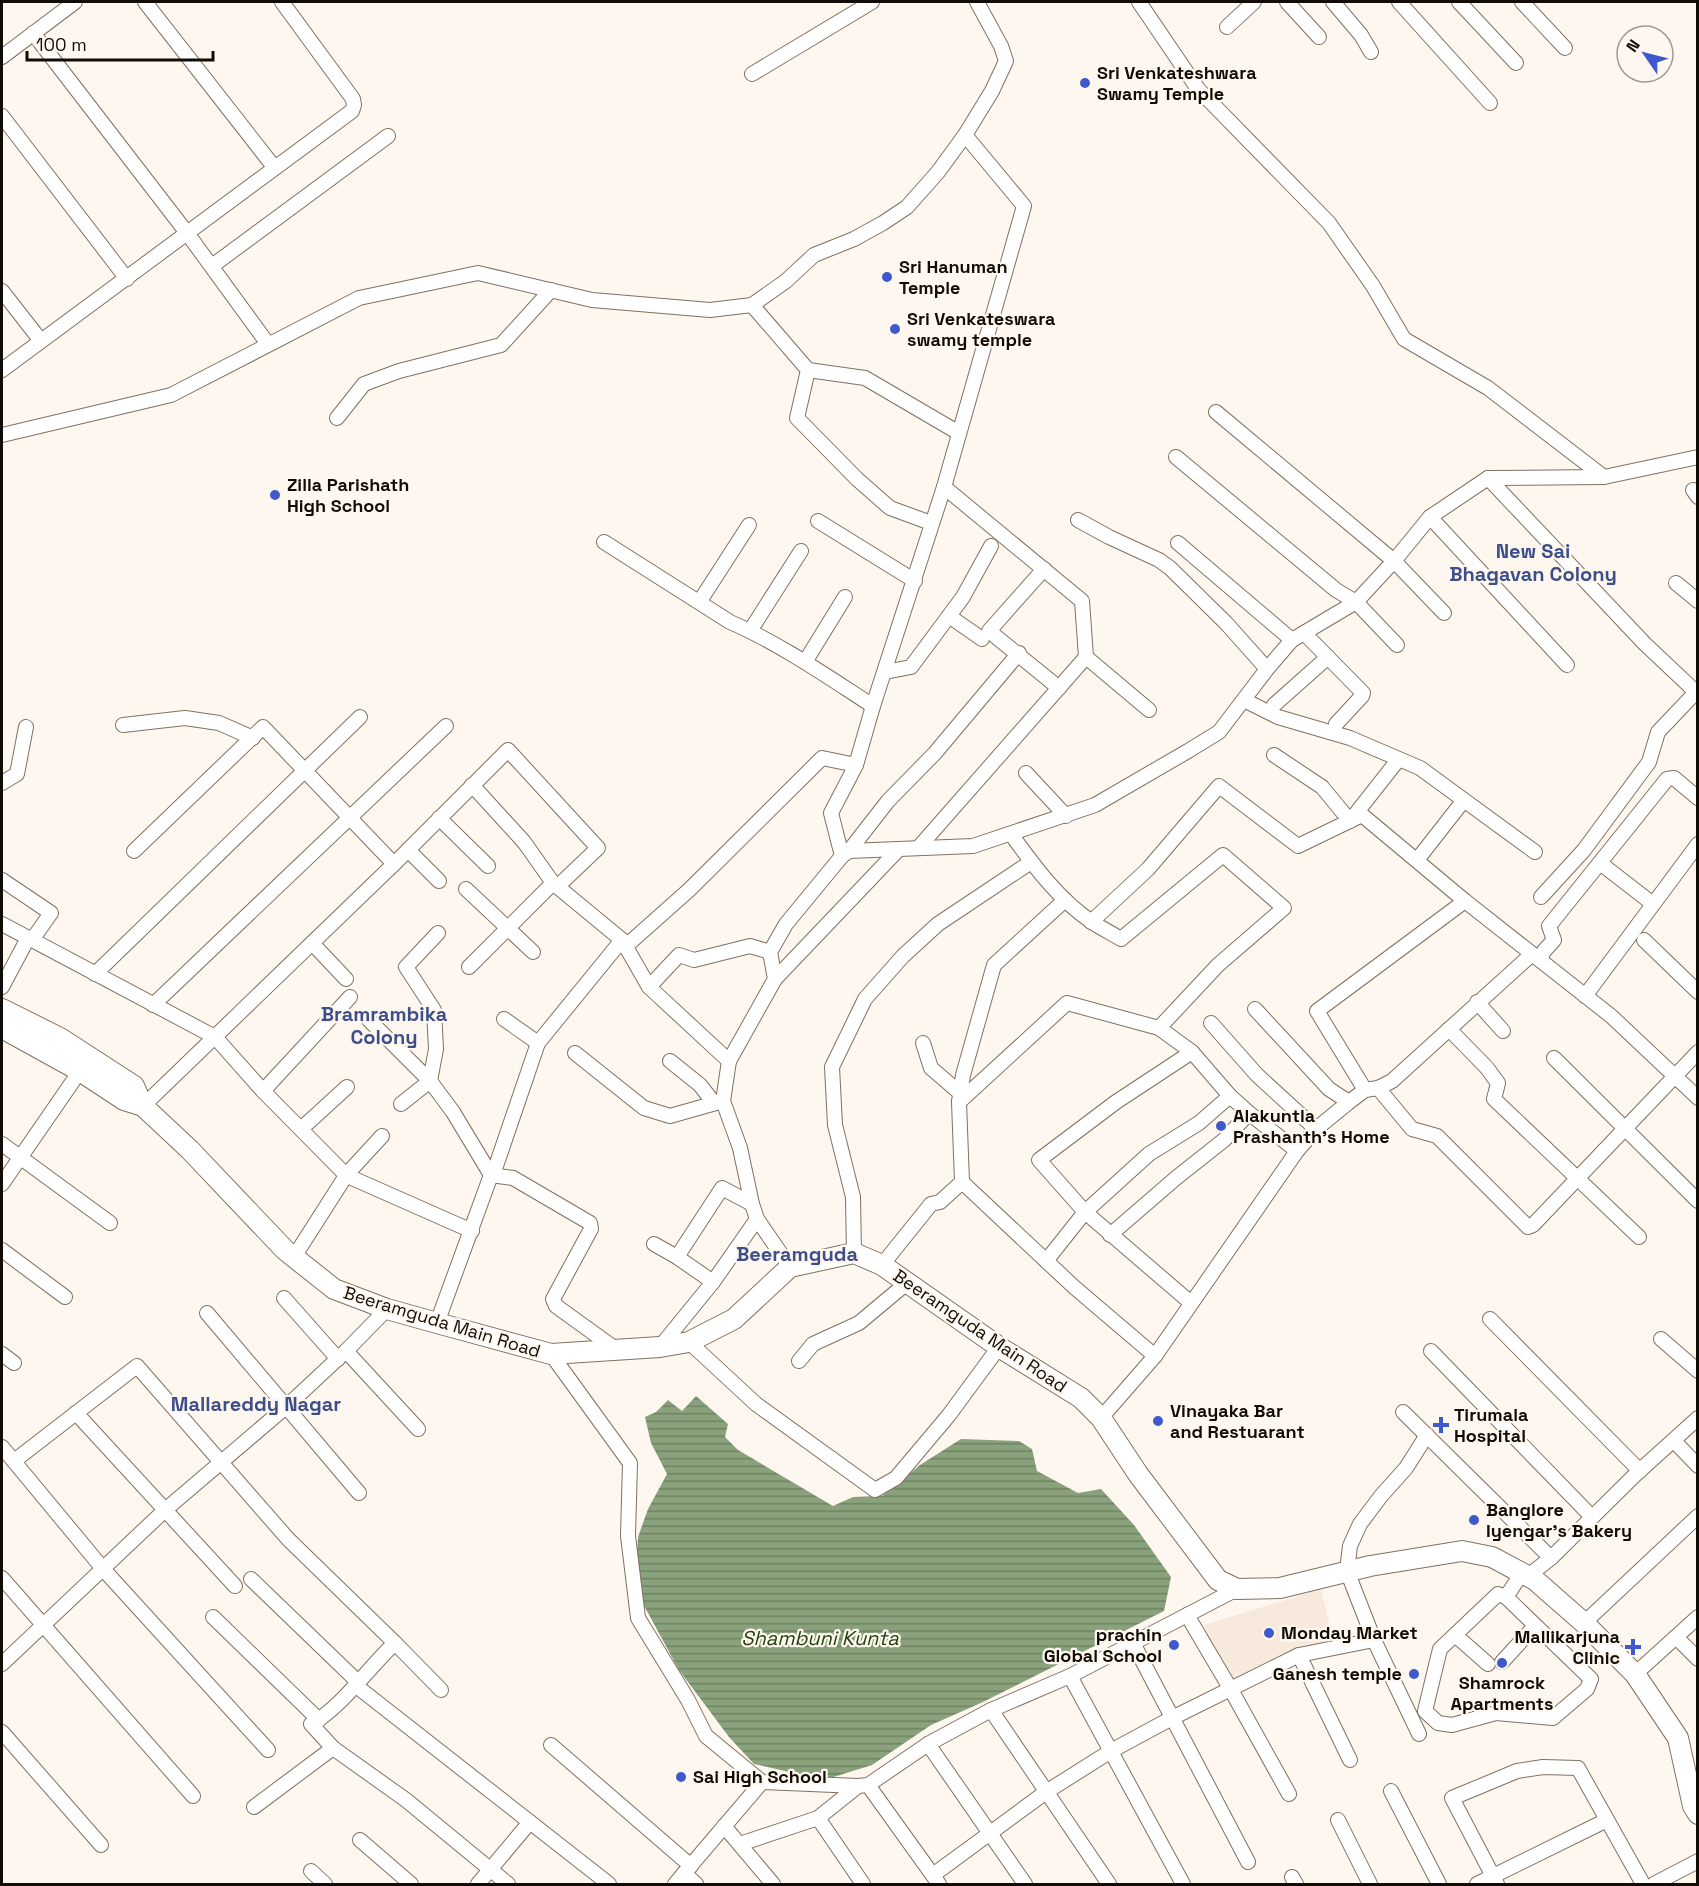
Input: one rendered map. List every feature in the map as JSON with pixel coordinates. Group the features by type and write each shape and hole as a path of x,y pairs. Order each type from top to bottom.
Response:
{"main road":[{"path":"2,1009 60,1038 134,1086 143,1106"},
{"path":"2,1028 80,1071 124,1100 143,1106"},
{"name":"Beeramguda Main Road","path":"143,1106 190,1150 294,1257 334,1289 387,1309 551,1354 660,1347 689,1342 734,1319 790,1267"},
{"name":"Beeramguda Main Road","path":"854,1253 882,1265 999,1347 1081,1398 1101,1418 1138,1474 1218,1580 1237,1589"},
{"path":"790,1267 854,1253"},
{"path":"1237,1589 1280,1588 1347,1571 1462,1551 1492,1557 1535,1580 1584,1623 1635,1674 1678,1738 1695,1810"}],"street":[{"path":"145,2 274,167"},
{"path":"2,370 352,111 353,99 282,2"},
{"path":"752,74 872,2"},
{"path":"2,435 171,395 359,298 478,273 592,300 710,310 752,305 786,281 814,255 854,239 907,207 938,172 965,135 992,91 1006,61 1002,46 977,2"},
{"path":"1139,2 1198,89 1329,223 1373,286 1404,339 1488,388 1604,477"},
{"path":"1227,27 1254,2"},
{"path":"1287,2 1319,37"},
{"path":"1333,2 1361,34 1371,52"},
{"path":"1399,2 1490,103"},
{"path":"1459,2 1516,63"},
{"path":"1522,2 1565,48"},
{"path":"2,57 65,4"},
{"path":"33,33 212,266 268,344"},
{"path":"2,116 127,279"},
{"path":"845,854 831,813 856,765 915,580 944,487 1024,206 965,135"},
{"path":"212,266 388,136"},
{"path":"337,418 364,384 399,370 501,345 550,290"},
{"path":"2,291 40,340"},
{"path":"752,305 808,370 865,378 959,433"},
{"path":"808,370 797,418 857,479 890,508 931,523"},
{"path":"1216,412 1394,561 1444,613"},
{"path":"1176,457 1336,590 1356,602 1397,645"},
{"path":"845,854 919,847 973,846 1011,834 1095,805 1220,732 1267,669 1299,637 1356,602 1430,517 1488,478 1604,477 1698,457"},
{"path":"1488,478 1645,644 1697,692 1658,732 1649,762 1597,832 1541,897"},
{"path":"919,847 1086,657 1082,601 944,487"},
{"path":"1430,517 1567,665"},
{"path":"1078,520 1159,560 1170,568 1226,623 1267,669"},
{"path":"818,521 915,580"},
{"path":"699,601 749,525"},
{"path":"604,542 730,622 750,630 805,662 873,706"},
{"path":"1178,543 1328,657 1363,693 1336,724"},
{"path":"885,672 911,667 963,597 991,546"},
{"path":"750,630 801,551"},
{"path":"1044,569 989,631 1019,653 1059,688"},
{"path":"1676,584 1698,601"},
{"path":"805,662 845,597"},
{"path":"949,616 981,639"},
{"path":"775,979 770,952 786,924 888,801 935,753 1019,653"},
{"path":"1086,657 1149,710"},
{"path":"1274,705 1328,657"},
{"path":"1244,700 1278,717 1350,738 1420,768 1535,852"},
{"path":"95,974 360,717"},
{"path":"123,725 185,718 219,723 253,738"},
{"path":"153,1005 446,726"},
{"path":"134,851 264,727 394,864"},
{"path":"2,783 16,774 26,728"},
{"path":"143,1106 312,944 508,750 597,848 555,884 469,967"},
{"path":"1274,755 1322,787 1350,821"},
{"path":"437,1323 495,1169 538,1043 624,943 689,890 822,758 856,765"},
{"path":"1350,821 1398,760"},
{"path":"1026,773 1066,816"},
{"path":"1101,1418 1155,1356 1297,1151 1316,1129 1349,1102 1392,1081 1477,1002 1539,955 1554,940 1549,926 1667,779 1674,778 1698,798"},
{"path":"472,785 524,842 555,884 624,943 649,987 729,1061"},
{"path":"1091,922 1148,869 1219,786 1298,846 1362,815 1465,901 1587,993 1698,1098"},
{"path":"1417,860 1464,800"},
{"path":"439,818 488,866"},
{"path":"1011,834 1031,862 1065,900 1091,922 1121,939 1223,855 1284,908 1218,965 1159,1028"},
{"path":"1587,993 1698,844"},
{"path":"718,1102 729,1061 775,979 899,849"},
{"path":"408,850 439,881"},
{"path":"854,1253 853,1197 835,1125 832,1067 865,999 903,956 938,924 1031,862"},
{"path":"1600,863 1653,904"},
{"path":"2,880 51,913 30,939 2,987"},
{"path":"466,890 533,952"},
{"path":"1065,900 994,965 959,1097 962,1182 1046,1261 1155,1356"},
{"path":"1465,901 1317,1011 1372,1089 1412,1129 1437,1136 1528,1227 1533,1225 1698,1052"},
{"path":"2,924 215,1037 263,1091 347,1174 472,1231"},
{"path":"401,1104 430,1081 436,1049 434,1010 406,967 438,933"},
{"path":"1644,940 1698,992"},
{"path":"312,944 346,978"},
{"path":"649,987 679,955 694,960 750,946 770,952"},
{"path":"263,1091 350,997"},
{"path":"1477,1002 1503,1031"},
{"path":"959,1097 1068,1003 1159,1028 1192,1052 1230,1096 1297,1151"},
{"path":"1255,1009 1329,1089 1349,1102"},
{"path":"504,1019 538,1043"},
{"path":"369,1020 430,1081 453,1112 491,1176"},
{"path":"1211,1023 1257,1075 1316,1129"},
{"path":"1449,1029 1498,1083 1494,1100 1639,1237"},
{"path":"923,1043 932,1068 959,1097"},
{"path":"1191,1303 1085,1212 1039,1160 1116,1102 1192,1052"},
{"path":"575,1053 644,1108 670,1116 718,1102"},
{"path":"1554,1058 1698,1200"},
{"path":"670,1061 718,1102 740,1148 757,1219 790,1267"},
{"path":"2,1184 80,1071"},
{"path":"301,1129 346,1087"},
{"path":"1046,1261 1085,1212 1149,1154 1198,1123 1230,1096"},
{"path":"1110,1235 1224,1140 1249,1113"},
{"path":"294,1257 347,1174 382,1136"},
{"path":"2,1144 110,1224"},
{"path":"491,1176 513,1178 590,1223 591,1229 552,1299 556,1306 617,1350"},
{"path":"882,1265 931,1204 940,1202 962,1182"},
{"path":"677,1257 722,1188 752,1204"},
{"path":"660,1347 713,1282 757,1219"},
{"path":"654,1244 713,1282"},
{"path":"2,1250 65,1297"},
{"path":"799,1361 813,1344 859,1323 908,1282"},
{"path":"284,1298 418,1429"},
{"path":"2,1664 165,1510 287,1406 387,1309"},
{"path":"207,1313 359,1493"},
{"path":"1490,1319 1640,1471"},
{"path":"1661,1339 1698,1371"},
{"path":"689,1342 756,1404 875,1490 896,1478 949,1415 999,1347"},
{"path":"1431,1351 1592,1517"},
{"path":"2,1354 14,1363"},
{"path":"551,1354 630,1463 628,1536 638,1618 688,1700 706,1737 762,1782 863,1785"},
{"path":"14,1461 137,1366 288,1539 441,1690"},
{"path":"1403,1412 1551,1558"},
{"path":"76,1413 235,1586"},
{"path":"1506,1597 1525,1575 1551,1558 1698,1418"},
{"path":"1419,1734 1374,1640 1347,1571 1350,1546 1360,1524 1406,1468 1426,1435"},
{"path":"1674,1441 1698,1466"},
{"path":"2,1447 104,1570 268,1750"},
{"path":"1584,1623 1698,1516"},
{"path":"2,1578 193,1796"},
{"path":"250,1579 356,1684 609,1884"},
{"path":"740,1844 818,1818 863,1785 928,1744 990,1710 1070,1676 1237,1589"},
{"path":"1498,1594 1506,1597 1535,1626 1591,1679 1587,1689 1554,1718 1496,1713 1452,1725 1438,1723 1425,1711 1440,1649 1498,1594"},
{"path":"1187,1615 1288,1794"},
{"path":"213,1617 319,1720"},
{"path":"1635,1674 1698,1617"},
{"path":"1502,1662 1535,1626"},
{"path":"1455,1635 1488,1664"},
{"path":"1676,1637 1698,1659"},
{"path":"863,1785 936,1880 989,1832 1111,1751 1299,1654 1374,1640"},
{"path":"395,1643 319,1720 311,1724 333,1748 406,1800 508,1884"},
{"path":"1133,1643 1248,1862"},
{"path":"1299,1654 1350,1760"},
{"path":"1070,1676 1183,1884"},
{"path":"990,1710 1109,1884"},
{"path":"2,1732 101,1845"},
{"path":"928,1744 1025,1884"},
{"path":"551,1746 688,1869 696,1884"},
{"path":"254,1807 333,1748"},
{"path":"1495,1881 1452,1798 1517,1771 1543,1767 1578,1768 1643,1884"},
{"path":"675,1884 762,1782"},
{"path":"1391,1791 1439,1884"},
{"path":"818,1818 863,1884"},
{"path":"1338,1820 1370,1884"},
{"path":"1477,1884 1495,1881 1607,1820"},
{"path":"478,1884 530,1822"},
{"path":"724,1827 773,1884"},
{"path":"360,1840 411,1884"},
{"path":"1654,1884 1698,1861"},
{"path":"311,1871 325,1884"}],"shaded area":[{"name":"Monday Market","path":"1321,1589 1333,1640 1281,1656 1226,1683 1204,1625"}],"water":[{"name":"Shambuni Kunta","path":"696,1396 728,1424 725,1437 738,1450 833,1506 853,1497 882,1496 920,1465 961,1439 1019,1441 1032,1449 1037,1471 1078,1493 1101,1489 1134,1525 1171,1577 1164,1611 983,1702 931,1725 872,1765 824,1780 754,1764 729,1737 679,1670 642,1602 636,1571 638,1537 648,1509 667,1474 651,1443 645,1417 656,1412 668,1400 682,1411"}],"place":[{"name":"Sri Venkateshwara Swamy Temple","path":"1085,83"},
{"name":"Sri Hanuman Temple","path":"887,277"},
{"name":"Sri Venkateswara swamy temple","path":"895,329"},
{"name":"Zilla Parishath High School","path":"275,495"},
{"name":"Alakuntla Prashanth's Home","path":"1221,1126"},
{"name":"Vinayaka Bar and Restuarant","path":"1158,1421"},
{"name":"Tirumala Hospital","path":"1441,1425"},
{"name":"Banglore Iyengar's Bakery","path":"1474,1520"},
{"name":"Monday Market","path":"1269,1633"},
{"name":"prachin Global School","path":"1174,1645"},
{"name":"Mallikarjuna Clinic","path":"1633,1647"},
{"name":"Shamrock Apartments","path":"1502,1663"},
{"name":"Ganesh temple","path":"1414,1674"},
{"name":"Sai High School","path":"681,1777"}],"district":[{"name":"New Sai Bhagavan Colony","path":"1533,562"},
{"name":"Bramrambika Colony","path":"384,1026"},
{"name":"Beeramguda","path":"797,1254"},
{"name":"Mallareddy Nagar","path":"256,1404"}]}
